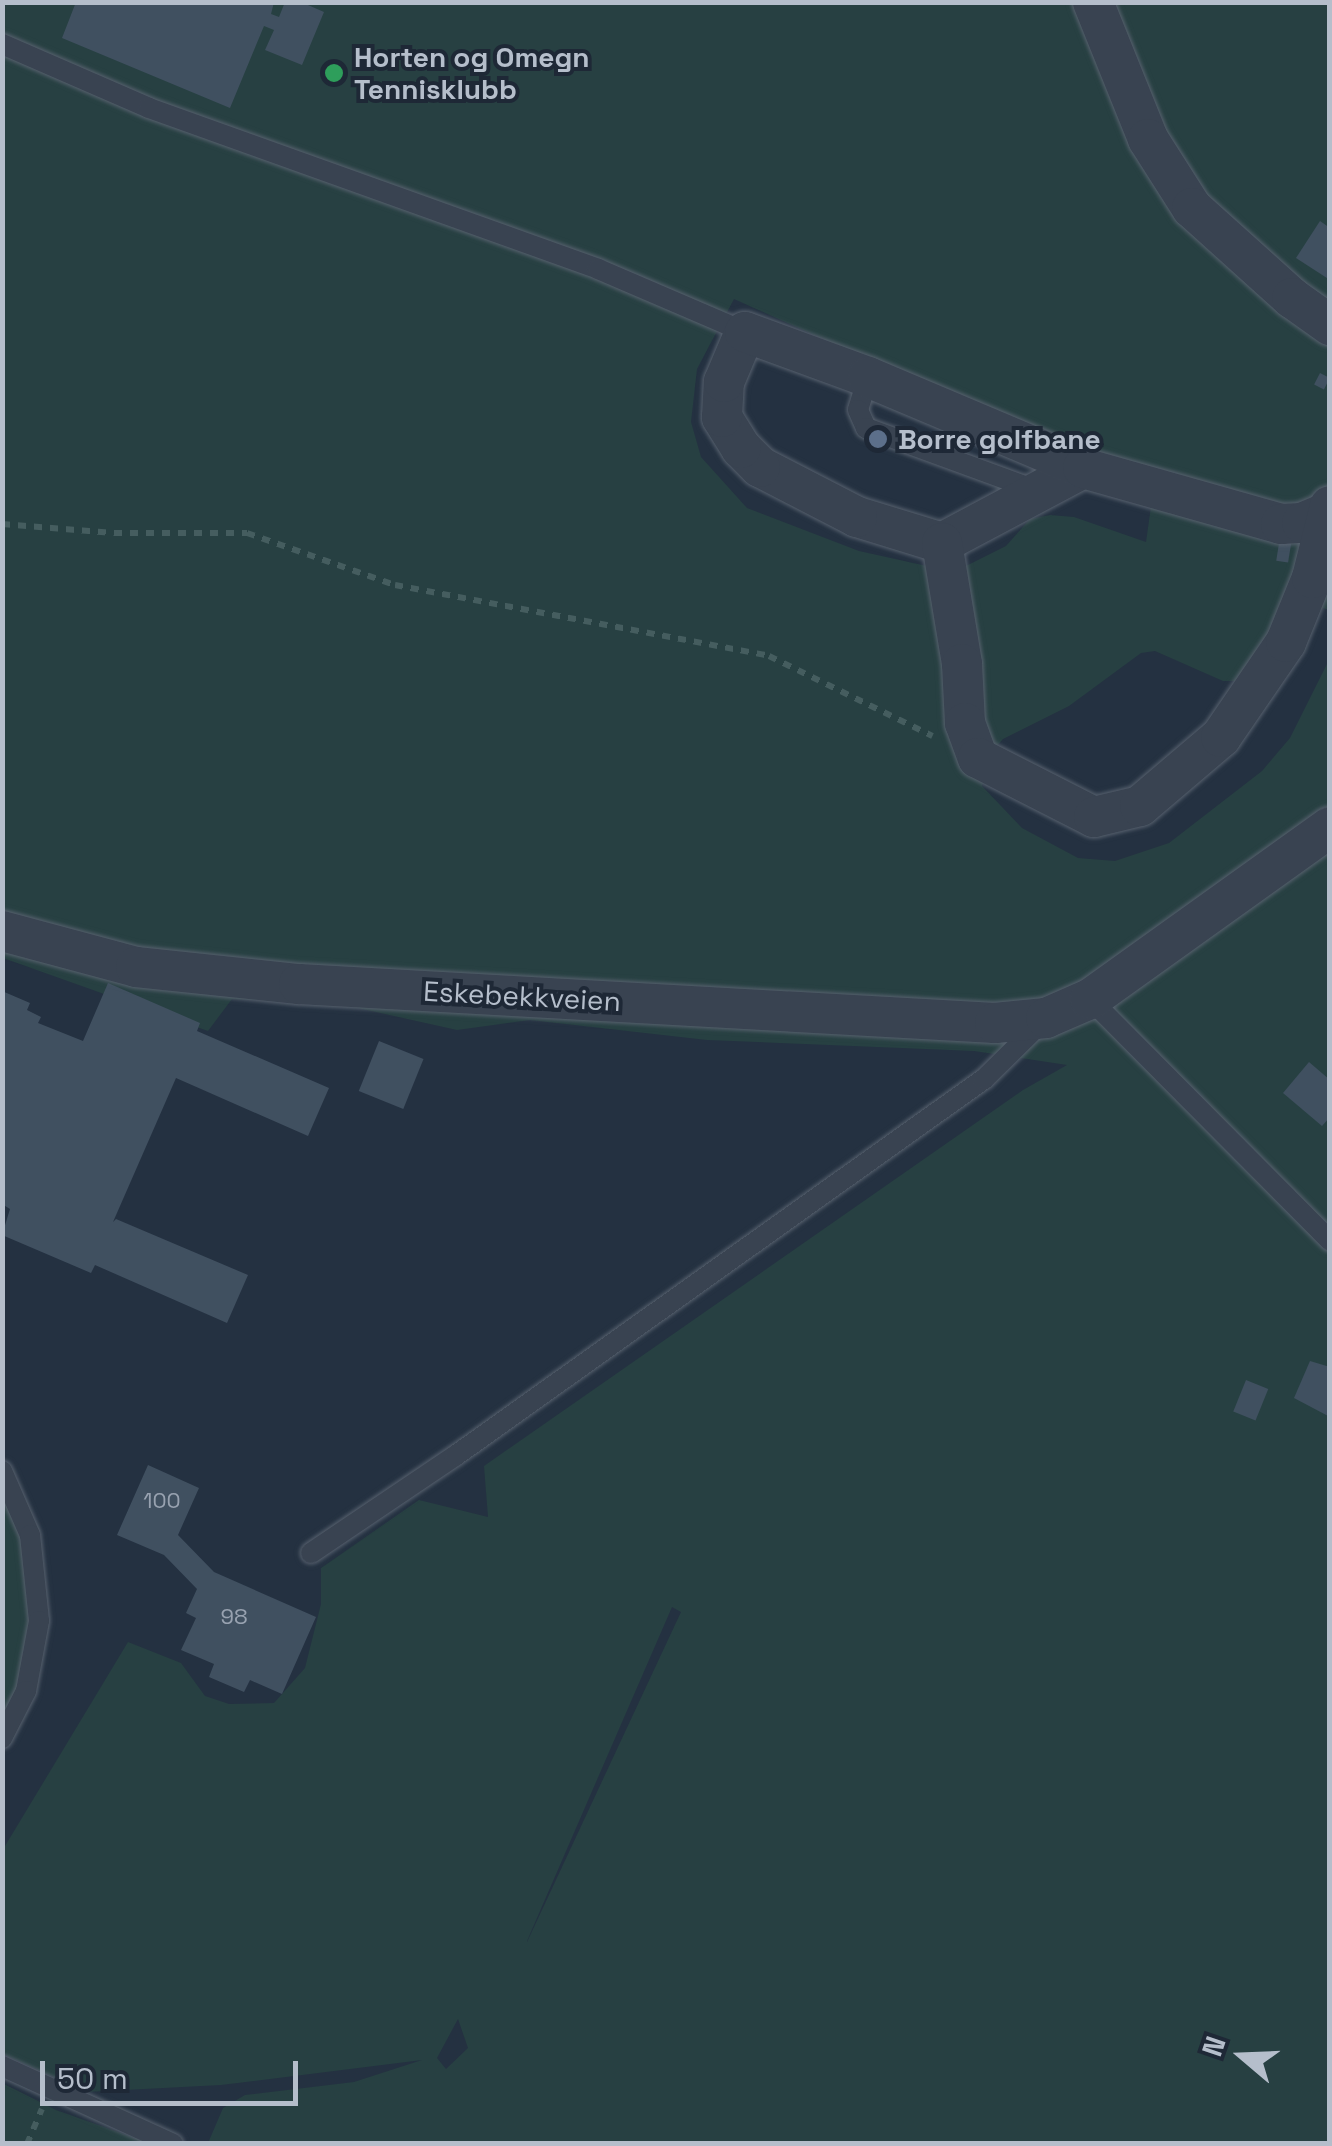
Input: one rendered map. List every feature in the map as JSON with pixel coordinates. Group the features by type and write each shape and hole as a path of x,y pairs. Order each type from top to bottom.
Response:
{"street":[{"path":"1093,2 1148,139 1192,208 1292,298 1330,325"},
{"path":"1082,468 942,543 857,517 760,467 741,448 722,417 724,382 745,332 868,378 1082,468 1280,524 1302,523 1328,509"},
{"path":"942,543 962,664 966,723 978,758 1094,816 1140,806 1221,737 1286,642 1312,578 1328,509"},
{"name":"Eskebekkveien","path":"2,931 136,968 298,984 994,1023 1046,1018 1090,999 1330,827"}],"lane":[{"path":"2,44 149,108 598,269 745,332"},
{"path":"868,378 858,410 866,428 1042,492"},
{"path":"1090,999 1330,1241"},
{"name":"Eskebekkveien","path":"311,1552 471,1444 984,1079 1046,1018"},
{"path":"2,1471 30,1534 39,1621 26,1691 2,1738"},
{"path":"2,2066 173,2144"}],"path":[{"path":"2,524 114,533 247,532 395,585 769,656 978,758"},
{"path":"28,2144 50,2090"}],"green space":[{"path":"3,3 1329,3 1329,610 1308,603 1235,681 1223,681 1155,651 1141,653 1069,706 1003,739 990,754 982,786 1022,828 1078,858 1115,861 1169,843 1262,771 1290,738 1329,660 1329,2143 208,2143 223,2108 245,2095 354,2082 422,2060 221,2085 86,2092 3,2054 2,1851 128,1642 181,1663 205,1696 229,1704 274,1703 305,1668 321,1604 321,1568 419,1500 488,1517 484,1466 1023,1090 1067,1065 974,1051 707,1040 530,1020 457,1030 331,1002 232,999 208,1031 3,958","holes":["734,299 943,393 1155,478 1146,542 1074,517 1050,515 1030,519 1006,546 954,572 859,551 747,508 701,457 691,422 697,369","672,1607 681,1612 527,1942","458,2019 468,2048 446,2069 437,2058"]},
{"path":"3,1498 23,1543 30,1579 30,1653 3,1726"},
{"path":"2,2083 56,2110 149,2143 3,2143"}],"building":[{"path":"76,2 274,2 271,14 279,17 285,2 301,2 324,12 302,65 265,50 274,30 264,26 230,108 62,38"},
{"path":"1320,221 1330,228 1330,280 1296,258"},
{"path":"1320,373 1330,378 1324,390 1314,385"},
{"path":"1280,537 1292,539 1288,563 1276,561"},
{"path":"108,983 200,1023 197,1031 329,1088 308,1136 176,1078 113,1222 116,1219 248,1275 227,1323 95,1265 91,1273 2,1235 10,1209 2,1204 2,991 30,1003 27,1010 41,1017 38,1023 83,1041"},
{"path":"379,1041 424,1059 403,1109 359,1091"},
{"path":"1309,1062 1330,1080 1330,1117 1322,1126 1283,1093"},
{"path":"1310,1361 1330,1367 1330,1417 1294,1398"},
{"path":"1246,1380 1268,1389 1256,1421 1233,1412"},
{"path":"148,1465 199,1488 178,1535 214,1572 316,1617 282,1694 250,1680 244,1692 209,1677 214,1664 181,1650 196,1618 186,1613 197,1589 164,1555 117,1535"}],"place":[{"name":"Horten og Omegn Tennisklubb","path":"334,73"},
{"name":"Borre golfbane","path":"878,439"}]}
